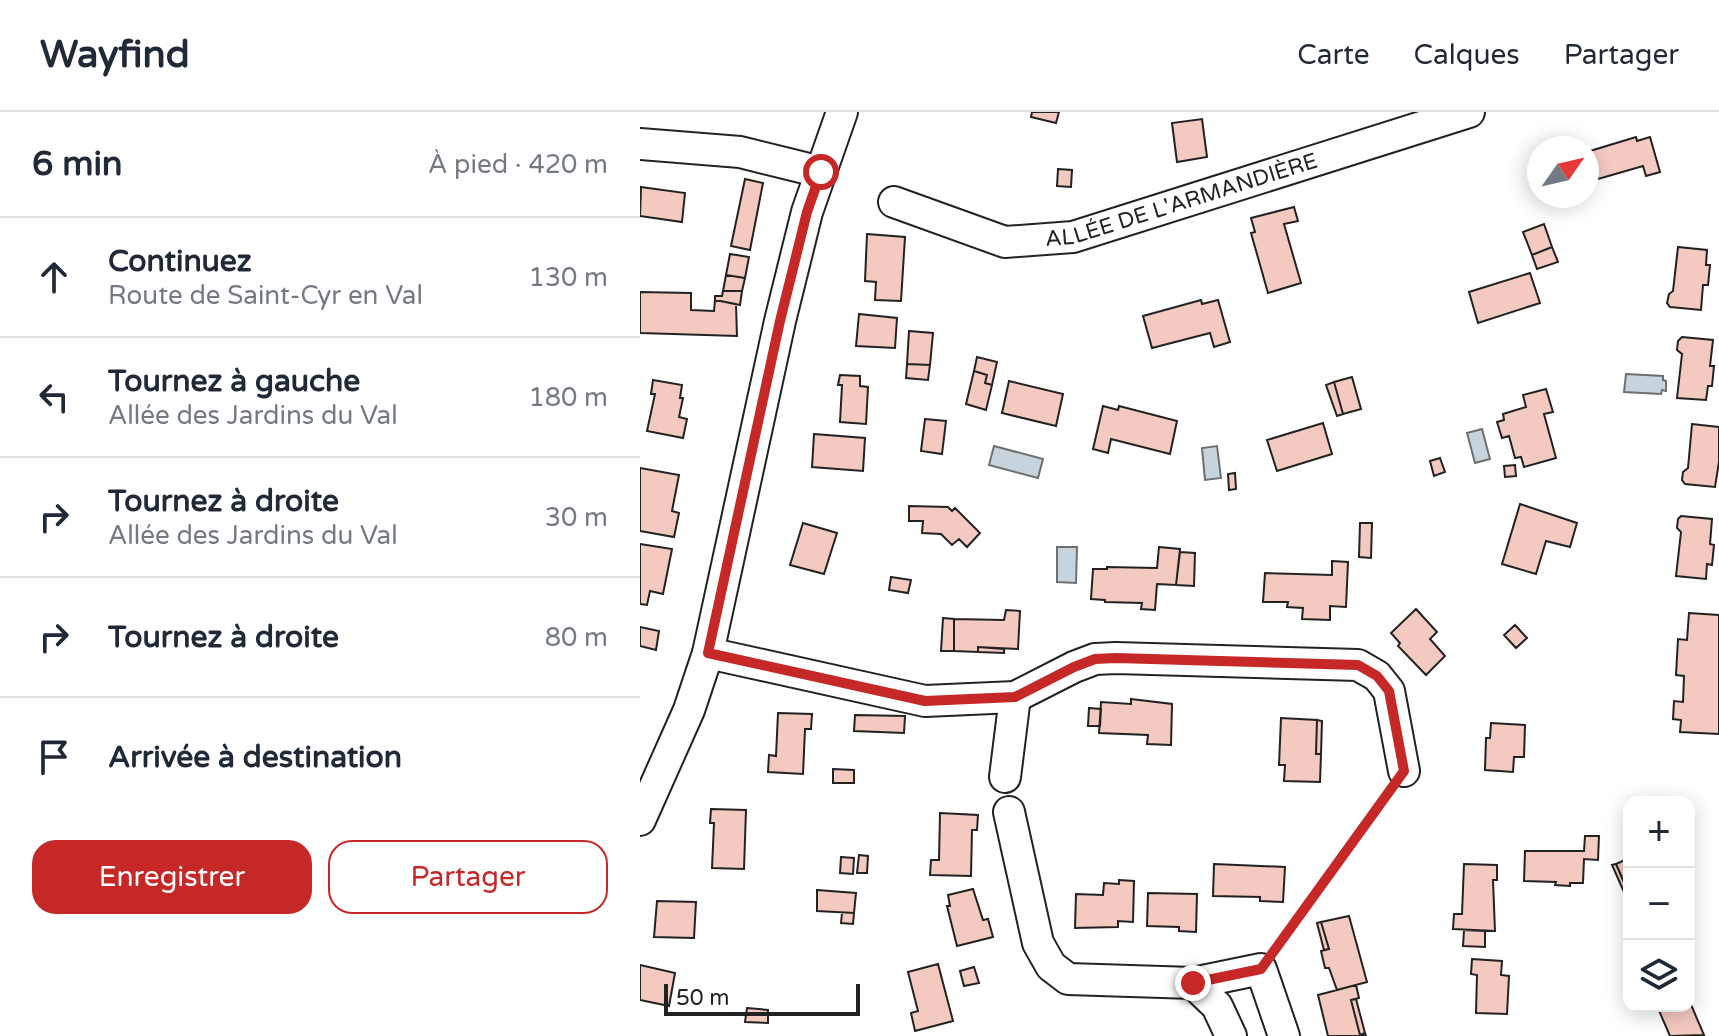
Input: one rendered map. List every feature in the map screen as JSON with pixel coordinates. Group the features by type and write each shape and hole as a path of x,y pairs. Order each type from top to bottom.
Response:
{"street":[{"path":"640,820 689,710 708,653 780,321 807,212 842,112"},
{"name":"ALLÉE DE L'ARMANDIÈRE","path":"894,202 1005,242 1073,237 1469,112"},
{"path":"640,144 740,152 821,172"},
{"path":"708,653 925,701 1015,697 1095,659 1358,665 1377,676 1389,691 1404,771"},
{"path":"1005,777 1015,697"},
{"path":"1009,812 1038,943 1051,966 1068,979 1193,983 1261,969 1284,1036"},
{"path":"1193,983 1217,1006 1231,1036"}],"path":[{"path":"1261,969 1404,771"}],"shaded area":[{"path":"1626,374 1663,376 1666,391 1662,390 1661,394 1624,392"},
{"path":"1482,429 1490,459 1475,463 1467,433"},
{"path":"994,446 1043,459 1038,478 989,465"},
{"path":"1217,446 1221,478 1205,480 1202,448"},
{"path":"1057,547 1077,547 1076,583 1057,582"}],"building":[{"path":"1032,112 1059,112 1056,123 1031,117"},
{"path":"1202,119 1207,157 1177,162 1172,123"},
{"path":"1636,137 1637,141 1650,137 1660,172 1646,176 1643,166 1599,179 1599,148"},
{"path":"1058,169 1072,170 1071,187 1057,186"},
{"path":"745,179 763,183 750,250 731,246"},
{"path":"641,187 685,193 682,222 640,216"},
{"path":"1294,207 1298,221 1284,224 1301,283 1268,293 1251,233 1255,232 1251,218"},
{"path":"1544,224 1552,247 1532,255 1523,232"},
{"path":"867,234 905,237 901,301 875,300 876,282 865,281"},
{"path":"1552,247 1558,262 1537,269 1532,255"},
{"path":"1678,247 1707,250 1706,265 1710,265 1708,285 1703,285 1701,310 1670,307 1667,303 1673,291"},
{"path":"730,254 749,257 745,278 726,275"},
{"path":"1530,273 1540,303 1478,323 1469,292"},
{"path":"726,275 745,278 742,291 723,291"},
{"path":"723,291 742,291 740,305 715,300 715,296 722,296"},
{"path":"640,292 691,293 691,310 714,311 715,300 736,304 737,336 640,333"},
{"path":"1201,300 1202,304 1218,300 1230,342 1214,347 1210,333 1152,348 1143,316"},
{"path":"859,314 897,318 895,348 856,346"},
{"path":"909,331 933,333 930,365 907,364"},
{"path":"1682,337 1713,340 1710,366 1714,366 1712,386 1708,386 1706,400 1677,398 1682,354 1677,350"},
{"path":"977,357 997,362 992,385 985,383 987,375 974,371"},
{"path":"907,364 930,365 928,380 906,378"},
{"path":"974,371 987,375 985,383 992,385 986,410 966,404"},
{"path":"840,375 860,376 860,386 868,387 866,424 840,422"},
{"path":"1352,377 1361,409 1343,414 1334,382"},
{"path":"653,380 682,385 679,417 687,419 683,438 647,431 655,394 651,394"},
{"path":"1009,381 1063,394 1056,426 1002,413"},
{"path":"1334,382 1343,414 1337,416 1326,385"},
{"path":"1546,389 1553,412 1544,414 1556,458 1524,467 1521,457 1515,458 1509,436 1502,438 1497,422 1504,420 1503,414 1526,407 1523,395"},
{"path":"1103,406 1118,410 1119,406 1177,421 1170,454 1111,439 1108,453 1093,449"},
{"path":"925,419 946,421 942,454 921,451"},
{"path":"1323,423 1332,454 1277,471 1267,440"},
{"path":"1692,424 1719,427 1715,487 1685,484 1682,480 1683,472 1688,468"},
{"path":"814,434 865,438 863,471 812,467"},
{"path":"1440,458 1445,472 1434,476 1430,461"},
{"path":"1515,465 1516,476 1505,477 1504,466"},
{"path":"640,468 679,475 672,511 679,513 674,537 640,531"},
{"path":"1235,473 1236,489 1229,490 1228,474"},
{"path":"1520,504 1577,523 1570,547 1546,541 1536,574 1502,564"},
{"path":"909,506 948,507 952,511 955,508 980,533 967,547 959,539 952,545 941,534 922,533 923,521 909,521"},
{"path":"1681,516 1712,519 1712,565 1707,564 1706,579 1676,576 1681,532 1677,528"},
{"path":"803,523 837,533 824,574 790,565"},
{"path":"1360,523 1372,523 1371,558 1359,557"},
{"path":"640,544 672,549 663,594 650,591 647,605 640,604"},
{"path":"1159,547 1180,549 1176,585 1157,584 1155,610 1141,609 1142,603 1091,599 1093,569 1157,568"},
{"path":"1180,552 1195,553 1194,586 1176,585"},
{"path":"1332,561 1348,562 1346,607 1330,606 1330,620 1302,619 1303,608 1287,607 1288,602 1263,602 1265,573 1332,575"},
{"path":"891,577 911,580 908,593 889,590"},
{"path":"1416,609 1437,632 1430,639 1445,656 1426,675 1398,646 1400,643 1391,633"},
{"path":"1006,610 1020,611 1018,649 978,647 978,652 954,651 954,619 1004,620"},
{"path":"1689,613 1719,615 1719,734 1680,732 1681,720 1673,719 1674,701 1683,702 1684,676 1676,675 1678,639 1687,640"},
{"path":"943,618 954,619 954,651 941,651"},
{"path":"1515,625 1527,638 1516,648 1504,635"},
{"path":"640,627 659,631 656,650 640,646"},
{"path":"978,647 1004,649 1004,653 978,652"},
{"path":"1131,699 1172,704 1171,745 1147,744 1148,735 1099,733 1101,702 1131,704"},
{"path":"1089,708 1101,709 1100,726 1088,726"},
{"path":"778,713 812,714 811,729 805,729 803,774 768,772 769,755 776,756"},
{"path":"855,715 905,716 904,733 854,731"},
{"path":"1281,718 1317,720 1316,754 1321,754 1320,782 1284,781 1285,765 1279,765"},
{"path":"1317,720 1322,721 1321,754 1316,754"},
{"path":"1491,723 1525,725 1524,757 1514,757 1513,772 1485,770 1486,738 1490,738"},
{"path":"833,769 854,770 854,783 833,783"},
{"path":"711,809 746,810 744,869 712,868 714,823 710,823"},
{"path":"940,813 978,815 977,830 972,830 971,876 930,875 931,860 939,860"},
{"path":"1585,836 1599,836 1598,860 1584,859 1583,883 1570,883 1570,886 1555,885 1556,882 1524,881 1525,851 1584,851"},
{"path":"859,855 868,856 867,873 857,873"},
{"path":"841,857 854,858 853,874 840,873"},
{"path":"1623,861 1623,880 1616,864"},
{"path":"1214,864 1285,867 1283,902 1260,901 1260,897 1213,896"},
{"path":"1464,864 1497,865 1497,880 1493,880 1495,931 1453,929 1454,914 1462,914"},
{"path":"1616,864 1623,880 1623,890 1612,865"},
{"path":"1119,880 1134,881 1133,922 1118,921 1118,927 1075,928 1076,894 1103,895 1104,883 1119,884"},
{"path":"973,889 983,920 988,919 993,937 957,946 947,906 950,906 948,895"},
{"path":"817,890 856,893 854,913 817,911"},
{"path":"1148,893 1197,894 1196,932 1179,931 1179,927 1147,926"},
{"path":"657,901 696,902 694,938 654,937"},
{"path":"842,913 854,913 853,924 841,923"},
{"path":"1349,916 1367,982 1337,990 1329,968 1325,968 1321,951 1329,949 1321,922"},
{"path":"1321,922 1329,949 1324,950 1317,923"},
{"path":"1464,930 1485,931 1485,947 1463,946"},
{"path":"1472,959 1502,961 1501,975 1509,976 1507,1014 1476,1013 1477,975 1471,974"},
{"path":"938,964 953,1021 915,1031 911,1013 918,1011 908,972"},
{"path":"640,965 675,973 669,1006 640,1000"},
{"path":"974,967 979,983 964,986 960,971"},
{"path":"1356,985 1359,998 1351,1000 1360,1035 1365,1033 1366,1036 1328,1036 1318,995"},
{"path":"1356,999 1365,1033 1360,1035 1351,1000"},
{"path":"747,1008 768,1010 768,1023 745,1022"},
{"path":"1660,1012 1694,1012 1704,1035 1670,1036"}],"route":[{"path":"821,172 807,212 780,321 708,653 925,701 1015,697 1095,659 1358,665 1377,676 1389,691 1404,771 1261,969 1193,983"}]}
